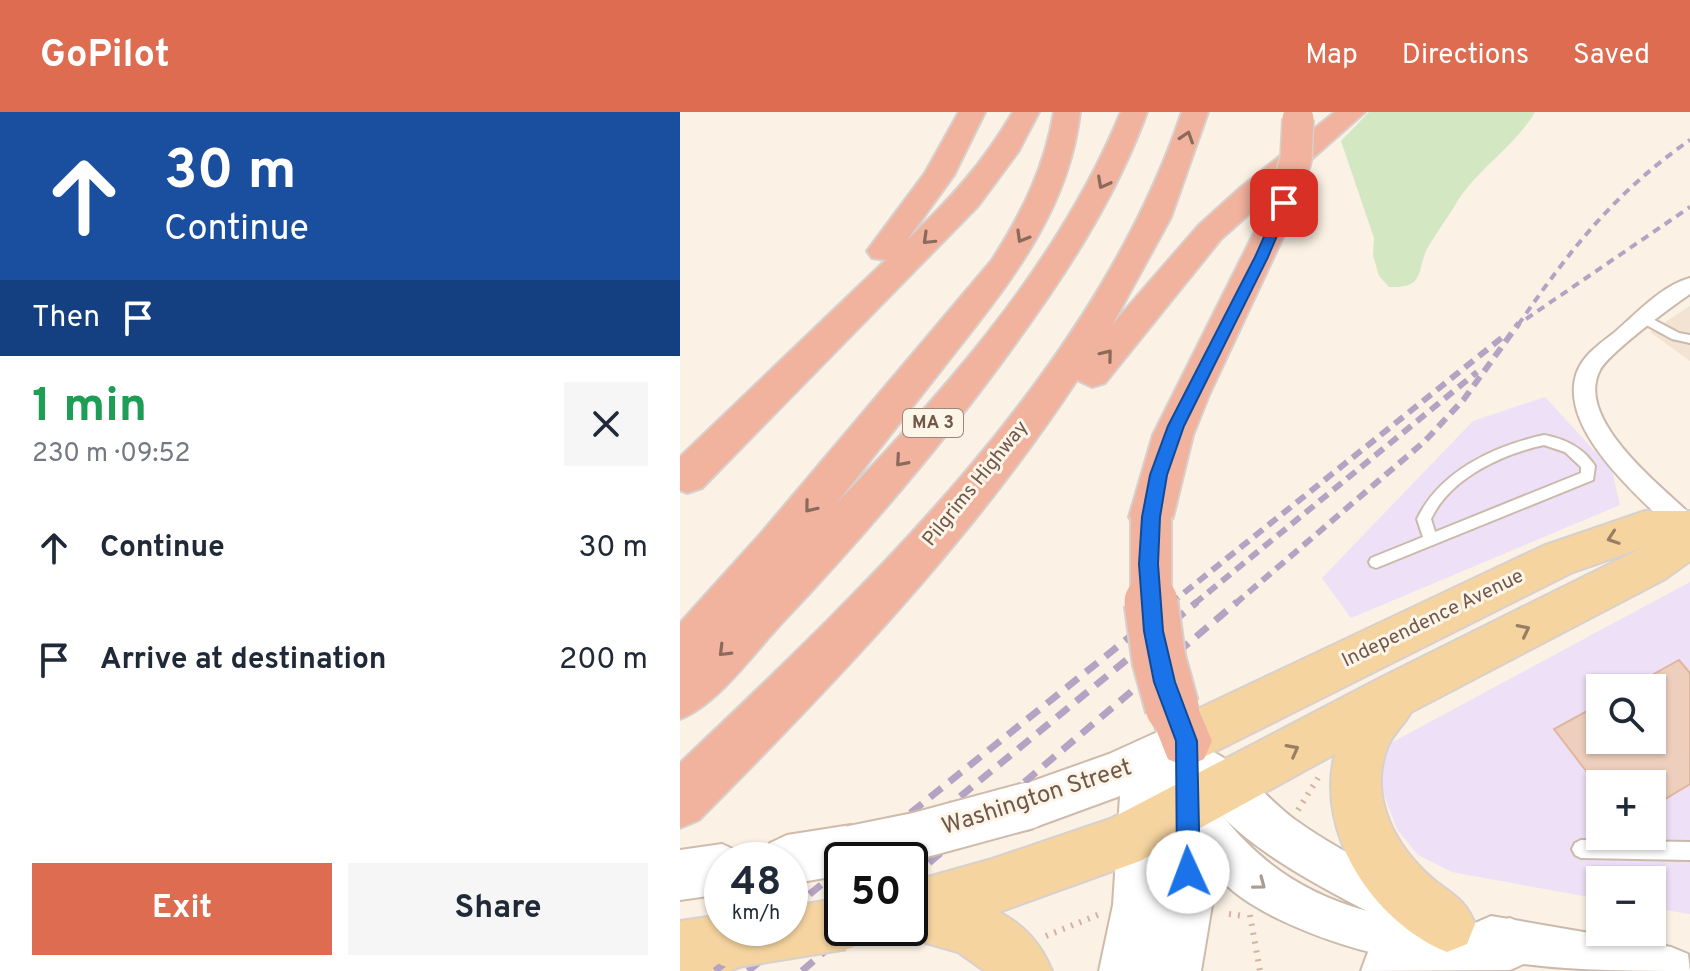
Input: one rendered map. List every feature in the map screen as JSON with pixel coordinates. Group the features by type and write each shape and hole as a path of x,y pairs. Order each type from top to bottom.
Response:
{"highway":[{"path":"683,480 894,237 947,162 972,112"},
{"path":"683,480 967,200 1004,152 1026,112"},
{"path":"680,657 772,552 993,283 1022,238 1043,197 1061,149 1067,112"},
{"name":"MA 3","path":"680,695 839,530 976,372 1075,231 1116,157 1134,112"},
{"name":"Pilgrims Highway","path":"680,801 883,593 965,500 1016,436 1112,298 1158,212 1195,112"},
{"path":"805,676 928,560 987,499 1210,232 1251,194 1352,112"},
{"path":"1168,737 1153,631 1149,573 1151,517 1159,475 1176,426 1267,247 1284,203 1296,159 1298,114"}],"main road":[{"path":"928,905 1040,871 1184,809 1399,693 1650,566 1678,546 1690,529"},
{"name":"Independence Avenue","path":"1168,737 1558,559 1637,531 1690,529"},
{"path":"1399,693 1377,714 1362,742 1355,778 1359,815 1369,844 1389,874 1404,891 1447,924"},
{"path":"1168,737 1184,809 1188,899 1175,971"},
{"name":"Washington Street","path":"808,856 920,835 1027,806 1168,737"},
{"path":"1125,971 1138,905 1184,809"},
{"path":"680,875 704,872"},
{"path":"928,916 984,933 1014,958 1030,955"},
{"path":"680,950 824,927"},
{"path":"1387,971 1510,944"}],"street":[{"path":"1690,285 1643,318 1597,359 1586,381 1588,414 1612,451 1690,529"},
{"path":"1168,737 1184,809 1251,877 1296,907 1326,921 1399,942 1458,946 1510,944"},
{"path":"1184,809 1262,823 1360,884 1447,924 1510,944 1671,971"}],"lane":[{"path":"1643,318 1670,334 1690,339"},
{"path":"1376,562 1584,480 1589,472 1585,460 1562,444 1544,440 1482,463 1437,497 1426,511 1425,527 1431,540"},
{"path":"1585,460 1612,451"},
{"path":"1581,849 1690,851"}],"path":[{"path":"1249,907 1260,971"},
{"path":"1030,955 1106,911"},
{"path":"1229,914 1251,918"}],"shaded area":[{"path":"1690,306 1690,361 1650,332"},
{"path":"1545,397 1612,470 1620,505 1351,618 1322,578 1473,421"},
{"path":"1690,582 1690,914 1666,910 1666,866 1586,866 1586,896 1452,872 1418,855 1397,829 1382,789 1381,767 1389,744"}],"green space":[{"path":"1369,112 1535,112 1516,137 1462,194 1427,249 1414,282 1401,287 1389,287 1379,276 1373,255 1374,238 1341,141"}],"building":[{"path":"1679,660 1690,673 1690,784 1666,799 1666,770 1586,771 1554,729 1586,712 1586,754 1666,754 1666,674 1654,674"}],"railway":[{"path":"1518,325 1595,224 1638,181 1690,140"},
{"path":"1526,319 1690,207"},
{"path":"1235,604 1425,441 1464,399 1519,323"},
{"path":"1170,604 1504,336"},
{"path":"1194,604 1477,372"},
{"path":"874,842 1173,602"},
{"path":"905,842 1197,602"},
{"path":"928,864 1237,602"},
{"path":"808,895 824,883"},
{"path":"748,971 824,909"},
{"path":"715,971 746,946"},
{"path":"802,971 831,946"}],"route":[{"path":"1188,872 1186,741 1164,682 1153,631 1149,540 1154,495 1176,426 1272,236 1284,203"}]}
